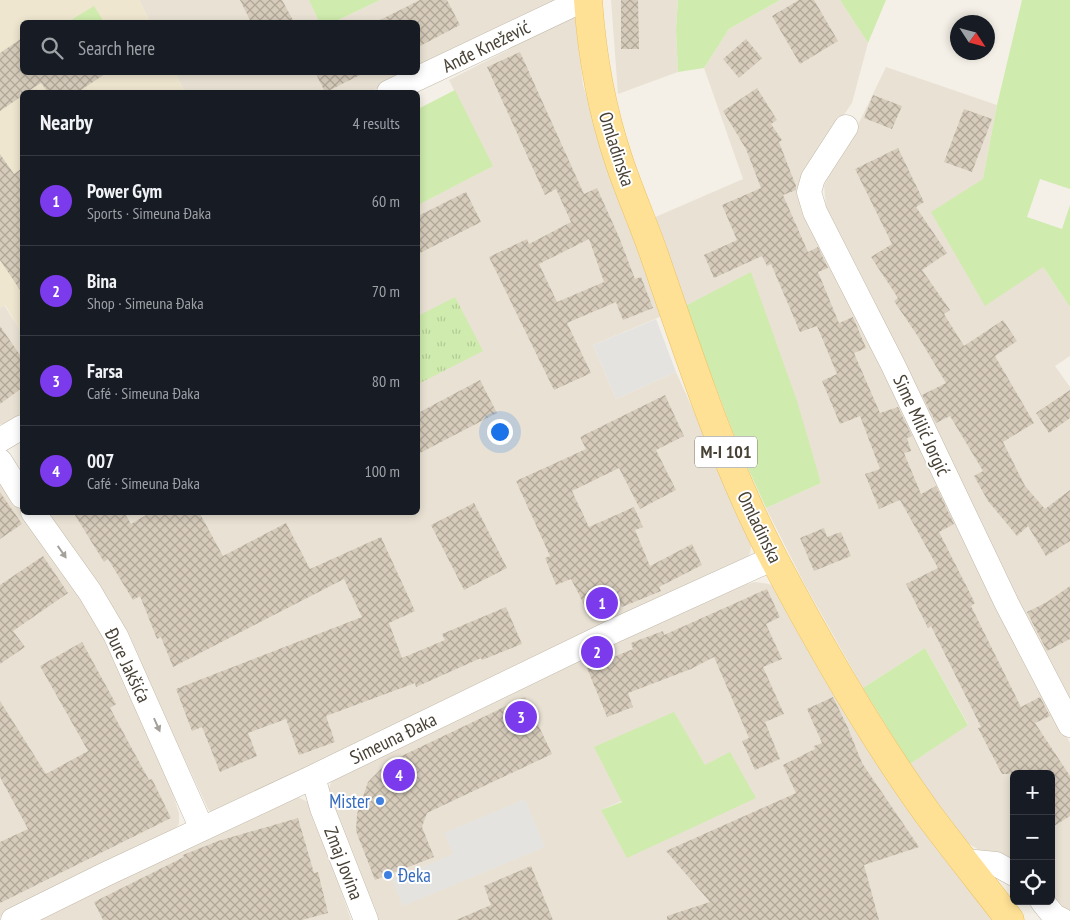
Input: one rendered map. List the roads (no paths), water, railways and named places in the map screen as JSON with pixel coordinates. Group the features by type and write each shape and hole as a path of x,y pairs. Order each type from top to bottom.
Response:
{"main road":[{"name":"Omladinska","path":"588,0 595,69 608,126 618,159 698,380 736,476 774,558 855,702 927,812 1010,920"}],"street":[{"name":"Anđe Knežević","path":"393,90 583,0"},
{"name":"Sime Milić Jorgić","path":"846,128 813,178 809,192 815,212 893,365 1007,604 1070,725"},
{"path":"0,440 20,428"},
{"path":"0,461 20,493"},
{"name":"Đure Jakšića","path":"35,515 90,592 116,636 202,829"},
{"name":"Simeuna Đaka","path":"13,920 618,629 774,558"},
{"name":"Zmaj Jovina","path":"312,777 322,808 366,920"},
{"path":"965,861 996,864 1010,872"},
{"path":"1045,905 1054,916 1062,920"}],"place":[{"name":"Power Gym","path":"602,603"},
{"name":"Bina","path":"597,652"},
{"name":"Farsa","path":"521,717"},
{"name":"007","path":"399,775"},
{"name":"Mister","path":"380,801"},
{"name":"Đeka","path":"388,875"}]}
